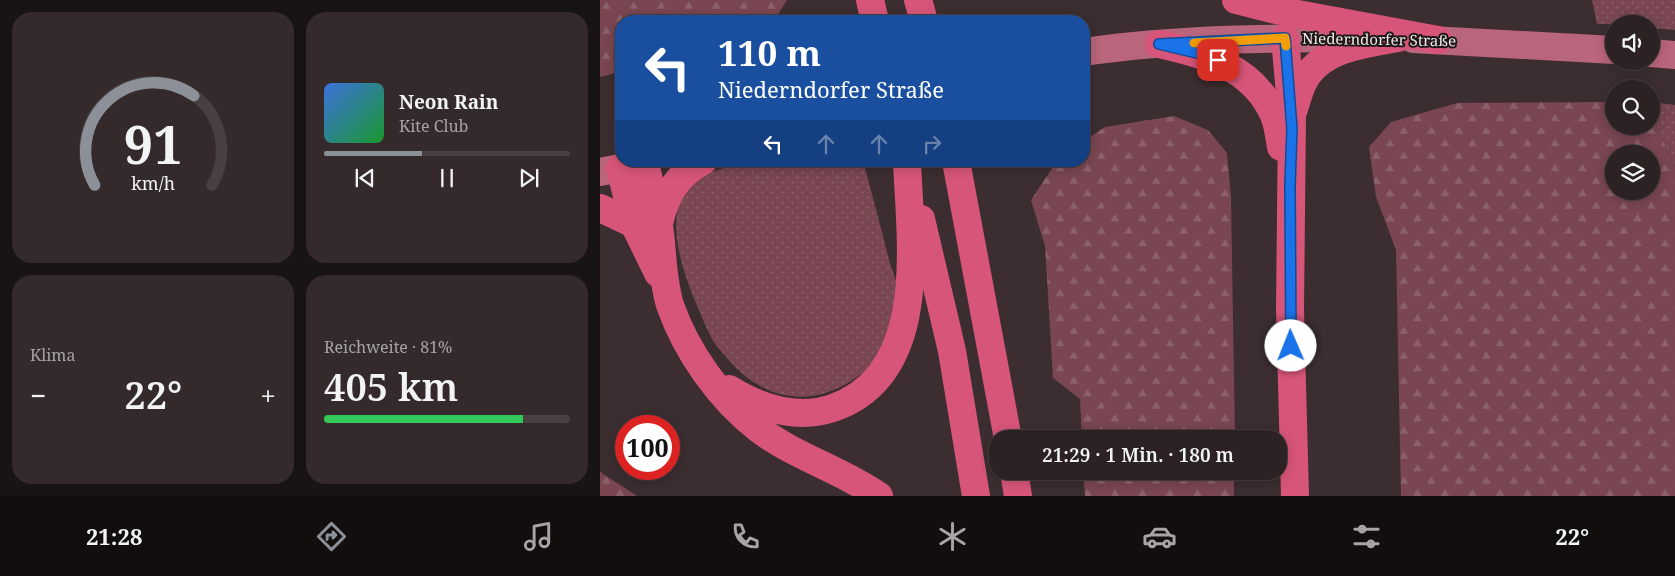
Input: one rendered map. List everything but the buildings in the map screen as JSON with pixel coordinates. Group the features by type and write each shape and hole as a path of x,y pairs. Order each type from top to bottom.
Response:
{"highway":[{"path":"870,0 874,15"},
{"path":"918,0 922,15"},
{"path":"1236,0 1276,10 1438,40"},
{"path":"1285,38 1292,117 1290,185 1295,496"},
{"path":"1292,117 1303,82 1324,59 1354,47 1399,38"},
{"path":"1159,44 1218,60 1248,80 1261,94 1274,114 1290,185"},
{"path":"629,167 670,305 688,343 734,408 760,430 879,496"},
{"path":"646,225 663,206 676,182 692,167"},
{"path":"712,379 749,402 784,412 800,413 828,410 844,404 869,388 889,363 897,346 908,302 911,268 907,167"},
{"path":"908,167 952,351 976,496"},
{"path":"957,167 1006,430"},
{"path":"600,208 646,225"},
{"path":"1015,480 1018,496"}],"main road":[{"name":"Niederndorfer Straße","path":"1090,51 1159,44 1285,38 1399,38 1605,49"},
{"path":"1660,54 1675,55"}],"green space":[{"path":"600,0 787,0 778,15 615,15 615,73 600,77"},
{"path":"1592,0 1675,0 1675,30 1660,29 1660,15 1605,15 1605,24 1597,24"},
{"path":"1605,102 1605,135 1660,135 1660,133 1675,168 1675,496 1401,496 1396,250 1376,197 1369,147 1391,122 1457,103"},
{"path":"1660,103 1675,105 1675,168 1660,133"},
{"path":"1174,116 1208,130 1227,153 1231,197 1235,430 1082,430 1080,399 1053,378 1045,246 1031,200 1053,167 1090,167 1090,137 1105,127"},
{"path":"865,167 898,287 898,308 891,331 881,352 866,370 840,387 822,394 805,397 788,396 771,391 741,372 719,348 706,327 693,296 680,255 677,241 677,212 687,187 692,182 706,174 725,168"},
{"path":"600,471 603,474 637,496 600,496"},
{"path":"1084,480 1234,480 1234,496 1085,496"}],"slow traffic":[{"path":"1194,43 1285,38 1286,46"}],"route":[{"path":"1218,60 1159,44 1285,38 1292,117 1290,185 1291,346"}]}
